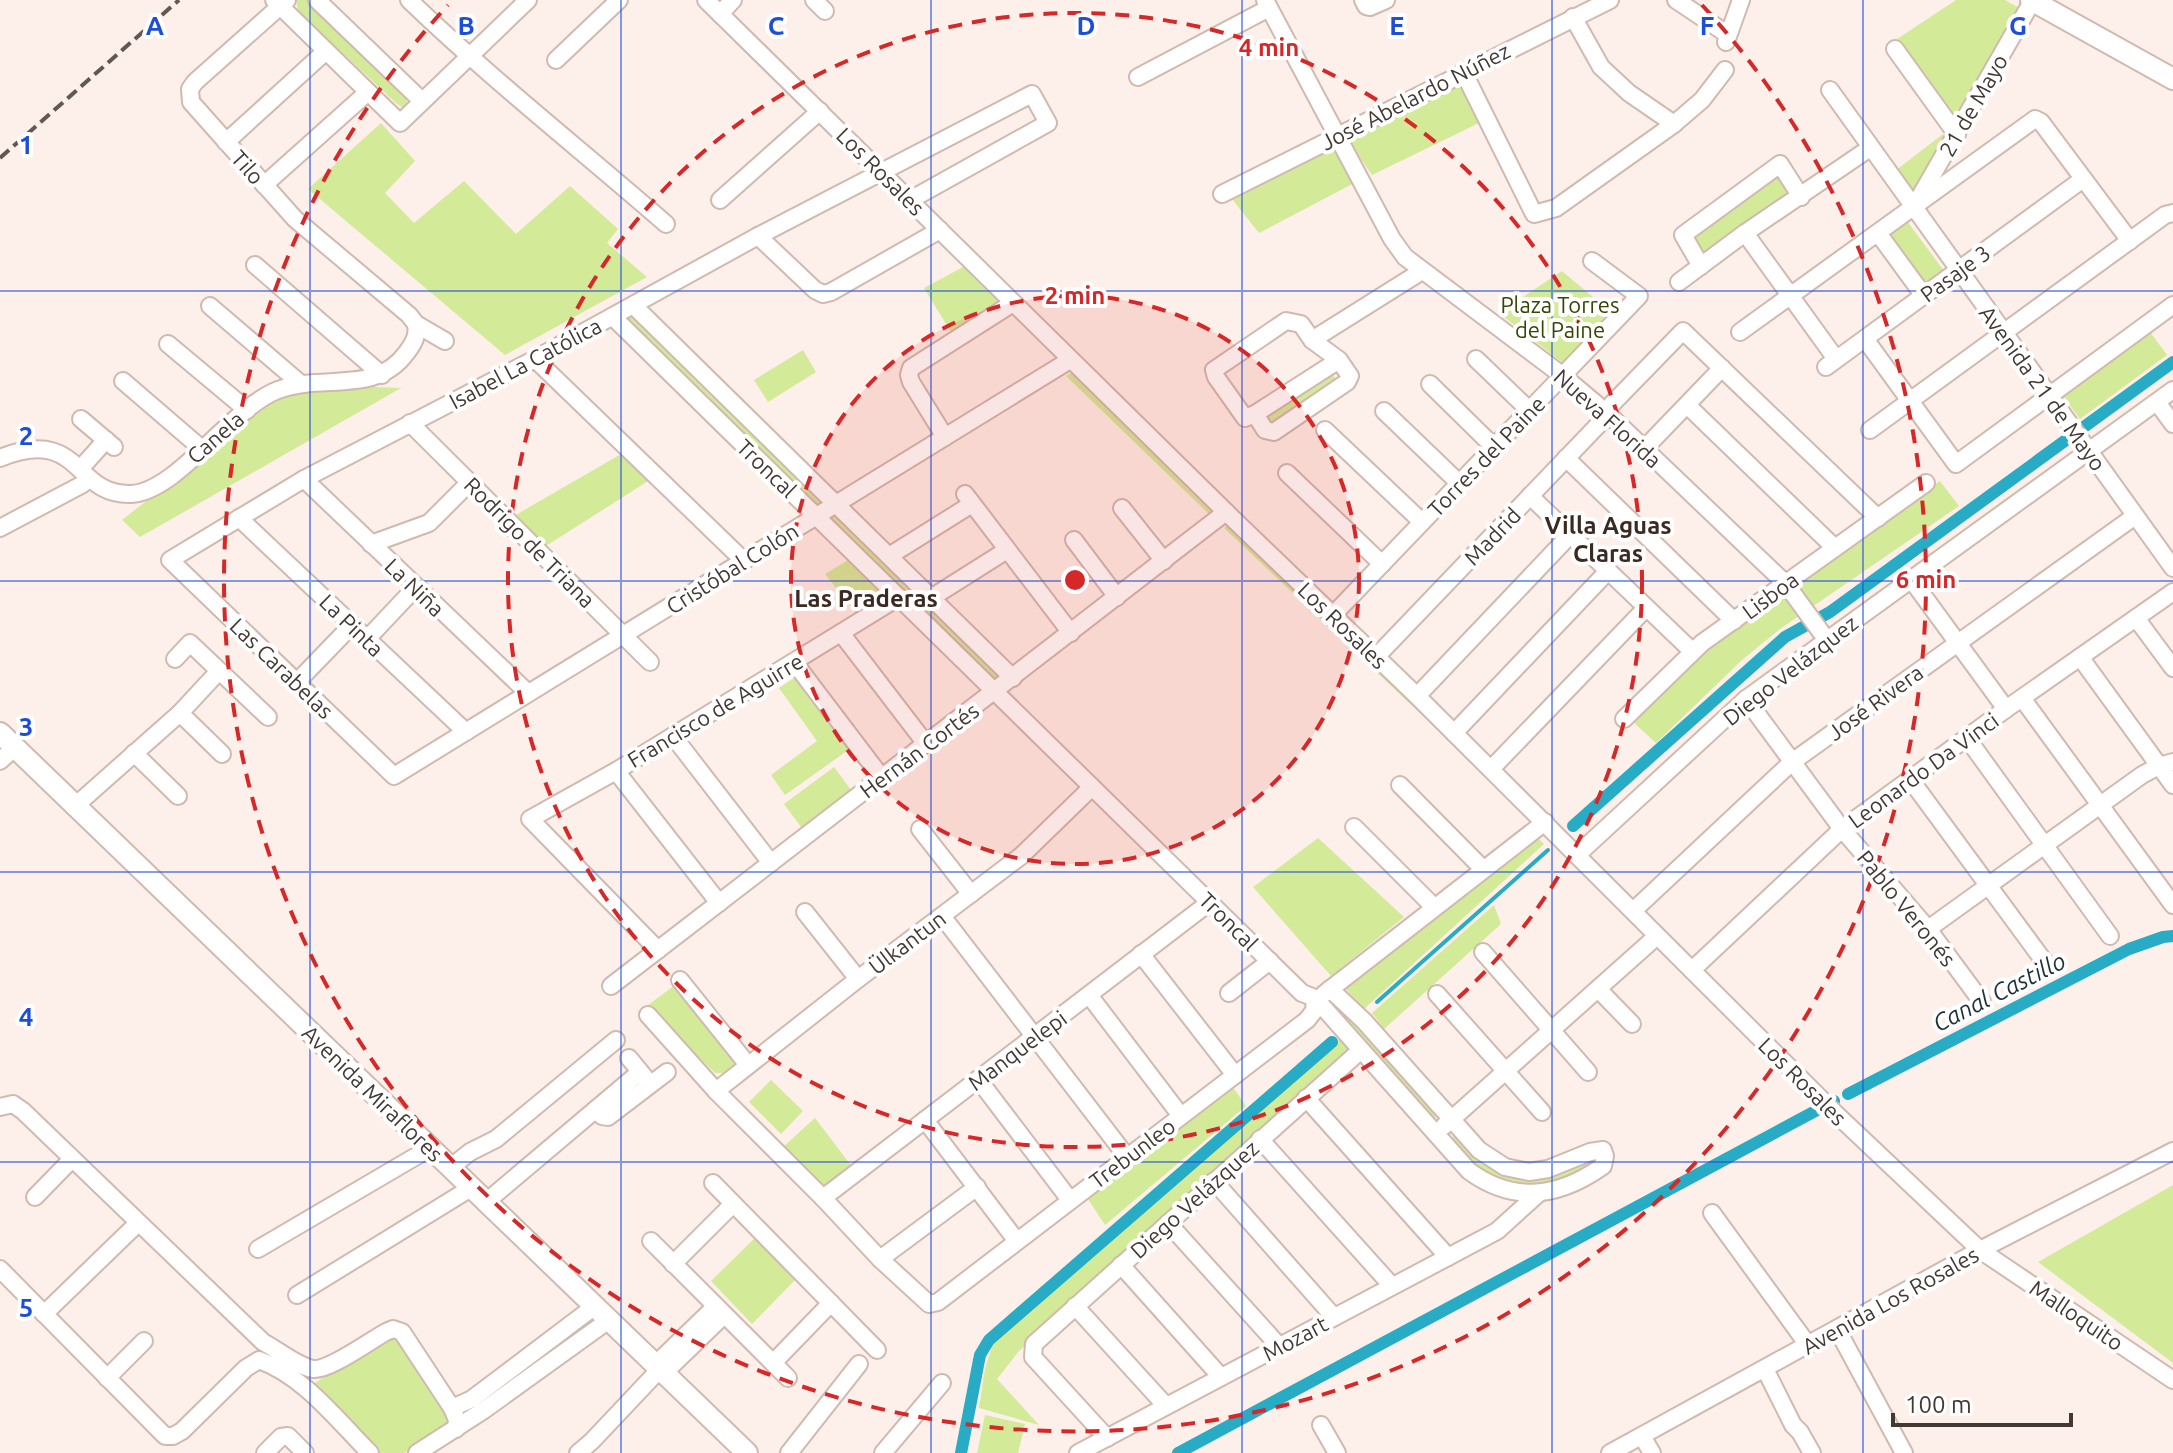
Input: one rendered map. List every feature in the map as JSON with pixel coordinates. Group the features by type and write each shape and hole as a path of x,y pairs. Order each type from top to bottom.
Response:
{"main road":[{"path":"2032,0 2058,7 2173,79"},
{"name":"Avenida Miraflores","path":"5,747 74,807 747,1453"}],"street":[{"path":"317,0 422,101"},
{"path":"409,0 468,57 666,224"},
{"path":"556,60 619,0"},
{"name":"Los Rosales","path":"706,0 1070,360 1545,822 1835,1113 1980,1250"},
{"path":"720,14 733,0"},
{"path":"1363,0 1370,7 1386,0"},
{"name":"José Abelardo Núñez","path":"1222,194 1610,0"},
{"path":"1676,0 1727,38 1741,0"},
{"name":"21 de Mayo","path":"1913,208 2032,0"},
{"path":"280,2 400,123 520,3"},
{"name":"Tilo","path":"280,2 195,82 190,89 193,106 295,219 416,324 445,341"},
{"path":"1138,77 1267,4"},
{"name":"Nueva Florida","path":"1267,4 1392,239 1405,257 1607,413 1786,584 1823,635"},
{"path":"1573,17 1601,67 1629,93 1674,124"},
{"path":"1895,49 1957,135"},
{"path":"226,142 326,51"},
{"path":"1463,71 1534,214 1556,208 1674,124 1702,100 1725,70"},
{"name":"Avenida 21 de Mayo","path":"1830,90 2173,568"},
{"path":"264,185 368,92"},
{"name":"Isabel La Católica","path":"170,560 304,479 535,359 758,236 1032,94 1048,123 910,200"},
{"path":"720,200 820,111"},
{"path":"1740,332 2032,120 2037,119 2130,241"},
{"path":"1679,282 1870,148"},
{"path":"1701,266 1683,235 1780,164 1801,197"},
{"name":"Pasaje 3","path":"1790,296 1831,363 2083,179"},
{"path":"1870,430 2167,213 2173,212"},
{"path":"758,236 823,294 940,230"},
{"path":"1745,233 1790,296"},
{"path":"1878,233 1924,296"},
{"name":"Torres del Paine","path":"1333,615 1639,296 1592,261"},
{"path":"255,265 382,375 399,362 410,347 417,334 416,324"},
{"path":"1312,340 1422,271"},
{"path":"945,437 910,379 911,368 1013,303"},
{"path":"1865,339 1956,464 2173,305"},
{"path":"210,306 301,384"},
{"name":"Troncal","path":"634,306 1013,678"},
{"name":"Troncal","path":"613,317 1302,993 1315,998 1469,1171 1501,1189 1539,1193 1570,1184 1600,1168 1605,1160 1603,1150 1548,1169 1529,1172 1505,1167 1479,1150 1364,1021 1330,989"},
{"path":"1255,414 1265,430 1274,432 1347,382 1349,371 1339,360 1312,340 1301,324 1286,321 1214,370 1245,418 1339,360"},
{"name":"Madrid","path":"1376,657 1683,331 1722,368"},
{"path":"168,344 247,410"},
{"path":"535,359 744,561"},
{"path":"1476,359 1529,410"},
{"name":"Cristóbal Colón","path":"394,776 1070,360"},
{"path":"1644,449 1722,368 1878,518"},
{"name":"Canela","path":"0,458 26,448 44,448 62,454 82,477 105,488 122,493 140,493 162,483 247,410 273,392 301,384 358,381 382,375"},
{"path":"123,381 202,449"},
{"path":"1430,384 1494,447"},
{"name":"Diego Velázquez","path":"1577,855 1746,699 1823,635 1911,579 2086,448 2173,390"},
{"path":"2157,402 2173,424"},
{"path":"1687,405 1835,548"},
{"path":"1384,411 1459,483"},
{"path":"0,528 82,477 110,444 81,419"},
{"name":"Rodrigo de Triana","path":"410,423 650,662"},
{"path":"1325,430 1422,522"},
{"path":"1566,458 1734,621"},
{"path":"1287,473 1382,564"},
{"name":"La Niña","path":"304,479 528,693"},
{"path":"371,544 429,523 469,483"},
{"name":"Lisboa","path":"1624,719 1692,651 1926,483"},
{"path":"1530,496 1692,651"},
{"path":"889,556 968,499 1071,633"},
{"path":"1122,508 1164,561"},
{"name":"Hernán Cortés","path":"611,986 1226,512"},
{"name":"José Rivera","path":"1633,911 1792,762 2135,516"},
{"name":"La Pinta","path":"239,518 466,732"},
{"path":"1417,696 1570,535"},
{"path":"1074,540 1117,597"},
{"path":"931,598 1007,550"},
{"name":"Las Carabelas","path":"170,560 394,776"},
{"path":"1454,733 1608,571"},
{"path":"1911,579 2006,709"},
{"path":"367,639 416,587"},
{"name":"Leonardo Da Vinci","path":"1692,970 1842,829 2173,592"},
{"name":"Francisco de Aguirre","path":"658,950 530,819 616,771 899,597"},
{"path":"1491,769 1646,608"},
{"path":"2136,618 2173,668"},
{"path":"297,682 352,625"},
{"path":"841,633 926,744"},
{"path":"175,659 190,643 268,717"},
{"path":"2080,657 2166,764 2173,785"},
{"path":"794,662 882,778"},
{"path":"74,807 180,713 219,671"},
{"path":"2022,698 2173,905"},
{"name":"Pablo Veronés","path":"1746,699 1842,829 1928,929 1982,1002"},
{"path":"180,713 222,754"},
{"path":"673,736 771,863"},
{"path":"1967,738 2110,936"},
{"path":"134,753 178,796"},
{"path":"1928,929 2100,805 2166,764"},
{"path":"616,771 719,903"},
{"path":"1910,779 2046,964"},
{"path":"1400,785 1483,869"},
{"name":"Ülkantun","path":"716,1091 1021,856 1092,787"},
{"path":"1315,998 1545,822"},
{"path":"1354,827 1433,906"},
{"path":"920,829 971,894"},
{"name":"Manquelepi","path":"823,1198 1210,902"},
{"path":"805,912 858,979"},
{"path":"942,916 1127,1157"},
{"path":"1435,1134 1657,936"},
{"path":"1483,952 1588,1072"},
{"path":"1141,954 1235,1075"},
{"path":"1229,993 1270,961"},
{"path":"680,980 748,1065"},
{"path":"1598,989 1632,1024"},
{"path":"1437,994 1542,1112"},
{"path":"1089,995 1181,1116"},
{"name":"Trebunleo","path":"880,1259 923,1301 929,1304 938,1302 1307,1020 1314,1011 1315,998"},
{"path":"648,1015 716,1091 880,1259 977,1187"},
{"path":"450,1168 470,1152 496,1139 616,1040"},
{"name":"Diego Velázquez","path":"1107,1438 1033,1357 1031,1351 1034,1344 1361,1050"},
{"path":"629,1058 645,1078"},
{"path":"486,1202 596,1109 645,1078 667,1072"},
{"path":"978,1079 1070,1200"},
{"path":"1306,1098 1448,1257"},
{"path":"0,1107 11,1104 18,1107 263,1342 309,1368 323,1368"},
{"path":"925,1120 1016,1240"},
{"path":"1260,1139 1392,1286"},
{"path":"258,1249 430,1148"},
{"name":"Avenida Los Rosales","path":"1610,1453 1980,1250 2173,1151"},
{"path":"35,1197 72,1159"},
{"path":"1214,1181 1334,1317"},
{"path":"713,1183 877,1350"},
{"path":"297,1295 471,1188"},
{"path":"1501,1189 1509,1205 1511,1220"},
{"name":"Mozart","path":"1078,1453 1497,1231 1539,1193"},
{"path":"673,1264 733,1204"},
{"path":"1712,1213 1808,1345"},
{"path":"44,1314 138,1223"},
{"path":"1168,1223 1279,1346"},
{"path":"2008,1269 2012,1245 2021,1229"},
{"path":"651,1241 788,1378"},
{"name":"Malloquito","path":"1980,1250 2173,1380"},
{"path":"1121,1265 1221,1377"},
{"path":"0,1269 158,1431 170,1437 185,1428 250,1365 261,1360"},
{"path":"773,1363 831,1303"},
{"path":"1075,1306 1166,1406"},
{"path":"578,1453 720,1310"},
{"path":"452,1408 472,1399 602,1313"},
{"path":"417,1453 456,1429 602,1313"},
{"path":"1837,1329 1904,1453"},
{"path":"309,1391 312,1381 323,1368 386,1332 399,1330 408,1337 452,1408 457,1420 456,1429"},
{"path":"107,1378 144,1341"},
{"path":"261,1360 263,1342"},
{"path":"261,1360 309,1391 370,1453"},
{"path":"789,1453 859,1364"},
{"path":"1765,1369 1793,1425 1812,1453"},
{"path":"883,1453 942,1383"},
{"path":"1321,1425 1337,1453"},
{"path":"265,1453 281,1437 288,1436 305,1453"},
{"path":"1642,1436 1652,1453"}],"green space":[{"path":"296,0 309,0 406,94 407,105 402,107 397,104 298,11"},
{"path":"1956,0 2005,0 2021,9 1956,118 1949,118 1894,41"},
{"path":"1463,84 1479,123 1372,175 1349,142"},
{"path":"381,123 415,161 385,193 414,223 464,181 516,234 570,186 618,229 607,243 647,277 505,355 308,189"},
{"path":"1943,134 1948,142 1916,200 1895,171"},
{"path":"1335,148 1356,182 1259,233 1232,199"},
{"path":"1779,171 1794,195 1702,259 1690,237"},
{"path":"1904,217 1947,275 1928,288 1886,232"},
{"path":"965,266 1008,310 957,342 924,288"},
{"name":"Plaza Torres del Paine","path":"1562,271 1612,313 1563,363 1499,313"},
{"path":"634,315 823,501 813,507 625,320"},
{"path":"2150,332 2167,355 2080,419 2063,396"},
{"path":"803,350 816,372 768,402 754,380"},
{"path":"1076,370 1217,509 1210,515 1066,376"},
{"path":"1331,372 1338,383 1271,430 1263,419"},
{"path":"325,385 401,388 140,537 122,520 286,391"},
{"path":"628,450 656,476 538,551 507,520"},
{"path":"1940,481 1959,506 1780,629 1742,660 1656,743 1632,721 1699,657 1786,590"},
{"path":"839,514 1001,676 995,682 829,519"},
{"path":"1231,522 1446,730 1441,733 1224,528"},
{"path":"850,559 891,599 858,616 825,574"},
{"path":"797,676 851,748 785,795 771,775 817,741 779,688"},
{"path":"834,767 854,794 804,831 784,804"},
{"path":"1537,837 1544,844 1364,1009 1343,986"},
{"path":"1318,838 1404,917 1331,976 1253,887"},
{"path":"1494,905 1501,924 1384,1029 1372,1013"},
{"path":"679,982 742,1060 724,1073 715,1073 647,1006"},
{"path":"1338,1006 1438,1115 1429,1114 1333,1010"},
{"path":"1340,1039 1352,1052 1019,1351 997,1379 1039,1425 979,1408 993,1343"},
{"path":"771,1080 803,1111 781,1134 749,1102"},
{"path":"1232,1086 1246,1106 1105,1225 1088,1199"},
{"path":"815,1118 853,1168 826,1189 783,1147"},
{"path":"1453,1135 1520,1173 1596,1153 1597,1162 1555,1181 1520,1186 1488,1174 1453,1143"},
{"path":"2173,1185 2173,1363 2038,1262"},
{"path":"758,1235 798,1277 752,1324 711,1281"},
{"path":"397,1335 449,1415 450,1422 445,1429 404,1453 378,1453 318,1393 315,1383 388,1337"},
{"path":"985,1415 1025,1424 1018,1453 977,1453"}],"waterway":[{"path":"1573,826 1785,637 1830,612 2173,362"},
{"path":"1377,1002 1548,850"},
{"name":"Canal Castillo","path":"1848,1094 2129,949 2173,936"},
{"path":"961,1453 980,1355 989,1340 1332,1042"},
{"path":"1178,1453 1834,1101"}],"railway":[{"path":"0,158 179,0"}],"district":[{"name":"Villa Aguas Claras","path":"1608,539"},
{"name":"Las Praderas","path":"866,598"}]}
